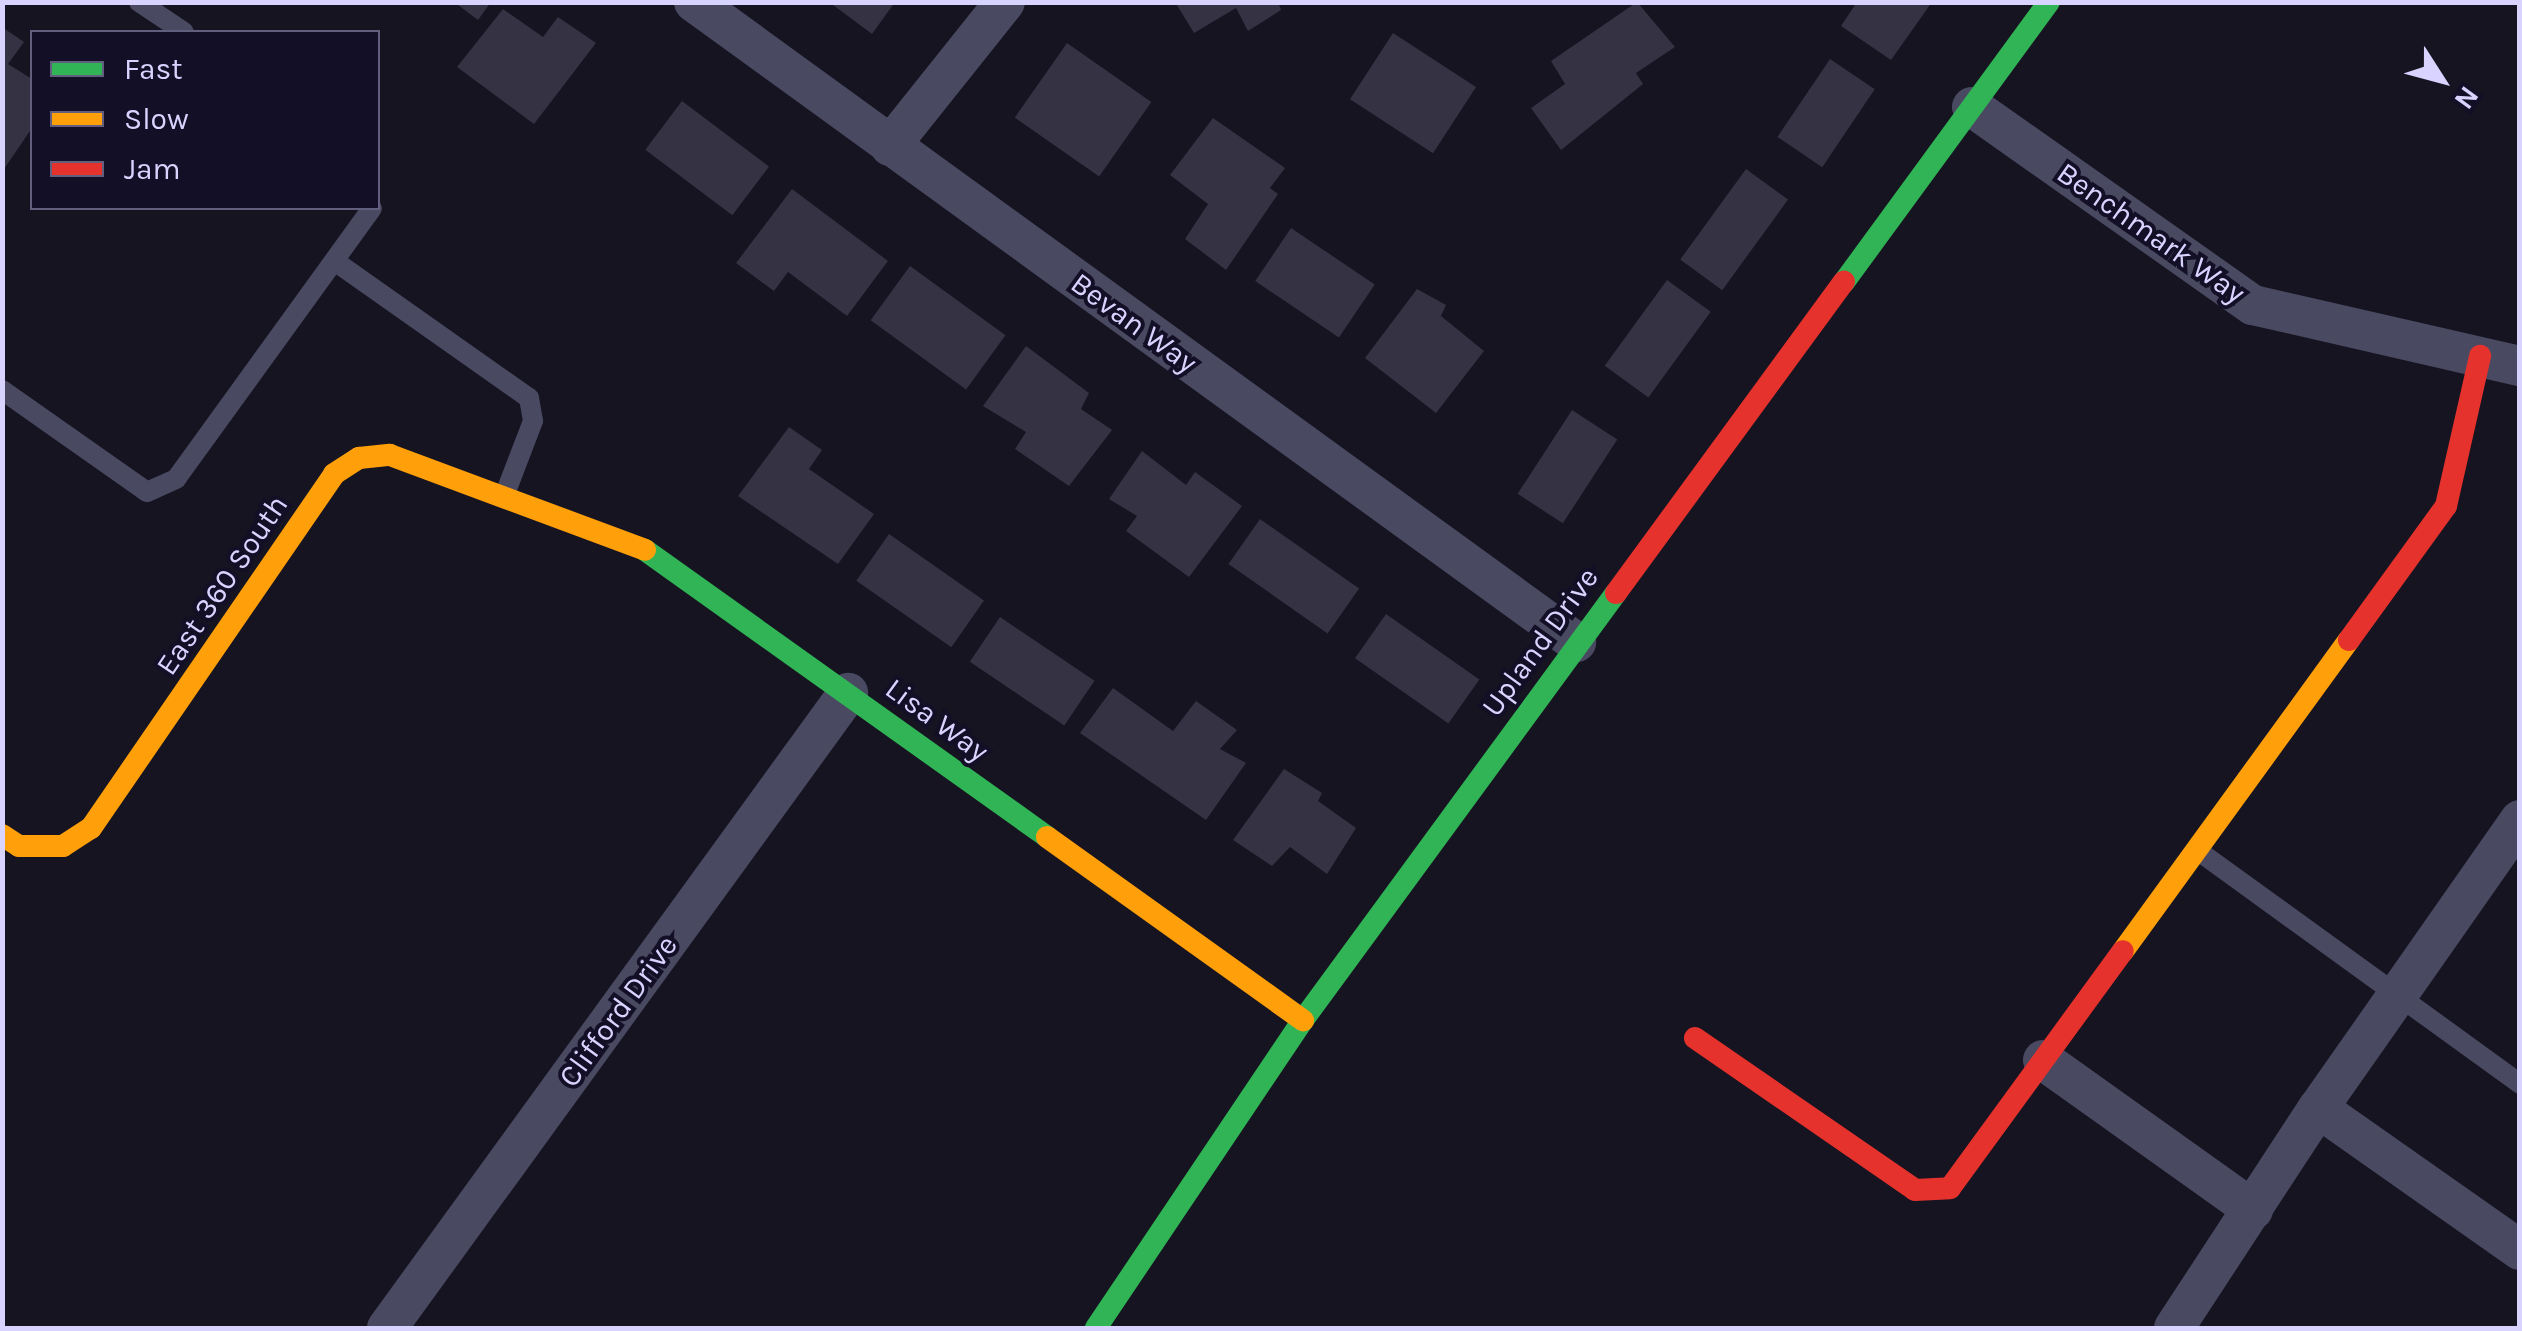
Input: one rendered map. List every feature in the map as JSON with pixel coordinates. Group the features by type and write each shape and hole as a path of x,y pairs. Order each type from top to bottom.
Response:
{"street":[{"name":"Bevan Way","path":"694,2 1576,642"},
{"path":"890,146 1005,2"},
{"name":"Upland Drive","path":"1096,1328 1303,1020 1576,642 2049,2"},
{"name":"Benchmark Way","path":"1972,107 2253,305 2520,366"},
{"path":"1695,1038 1915,1190 1950,1188 2446,506 2480,356"},
{"name":"East 360 South","path":"11,841 62,846 91,828 334,474 359,458 390,455 510,500"},
{"name":"Lisa Way","path":"510,500 640,546 1303,1020"},
{"name":"Clifford Drive","path":"387,1328 848,693"},
{"path":"2174,1328 2318,1108 2520,820"},
{"path":"2043,1060 2253,1210"},
{"path":"2318,1108 2520,1250"}],"lane":[{"path":"140,2 181,30"},
{"path":"2,390 146,492 176,479 371,210"},
{"path":"336,262 529,398 534,422 510,500"},
{"path":"2196,849 2520,1084"}],"building":[{"path":"454,2 491,2 478,20"},
{"path":"829,2 895,2 872,34"},
{"path":"1175,2 1278,2 1281,10 1248,31 1236,8 1194,33"},
{"path":"1637,2 1675,47 1636,73 1643,84 1561,150 1531,108 1565,84 1551,61"},
{"path":"1857,2 1932,2 1891,60 1841,26"},
{"path":"503,9 543,37 558,17 596,43 534,124 457,67"},
{"path":"2,27 24,42 8,64 30,78 30,131 2,172"},
{"path":"1393,33 1476,87 1433,153 1350,99"},
{"path":"1067,43 1151,102 1099,177 1015,118"},
{"path":"1830,59 1875,89 1822,167 1777,137"},
{"path":"682,101 769,167 732,215 645,150"},
{"path":"1213,118 1285,168 1270,188 1278,194 1226,270 1185,239 1208,204 1170,175"},
{"path":"1746,169 1788,200 1722,290 1680,260"},
{"path":"792,189 888,261 847,316 788,272 774,291 736,263"},
{"path":"1291,228 1375,284 1339,338 1255,281"},
{"path":"910,266 1005,335 966,390 871,320"},
{"path":"1667,280 1711,312 1648,397 1605,366"},
{"path":"1417,289 1446,305 1441,316 1484,351 1436,413 1365,358"},
{"path":"1026,346 1089,393 1081,409 1112,430 1069,486 1015,449 1026,432 983,406"},
{"path":"1572,410 1617,439 1563,523 1518,494"},
{"path":"789,427 822,450 809,469 874,514 838,564 738,496"},
{"path":"1142,451 1186,485 1195,472 1242,506 1189,577 1126,531 1137,516 1109,499"},
{"path":"1260,519 1359,588 1328,633 1228,564"},
{"path":"889,534 984,601 951,647 856,581"},
{"path":"1386,614 1479,679 1448,724 1355,658"},
{"path":"1000,617 1095,681 1064,726 970,662"},
{"path":"1113,688 1173,731 1196,701 1237,730 1220,749 1246,763 1206,820 1080,733"},
{"path":"1284,769 1322,793 1318,801 1356,828 1327,874 1290,847 1272,866 1233,840"}],"traffic: fast":[{"path":"1844,282 2049,2"},
{"path":"645,550 1047,837"},
{"path":"1096,1328 1303,1020 1616,593"}],"traffic: slow":[{"path":"2,835 19,846 63,846 91,828 334,474 359,458 390,455 645,550"},
{"path":"2123,951 2349,640"},
{"path":"1047,837 1303,1020"}],"traffic: jam":[{"path":"1616,593 1844,282"},
{"path":"2349,640 2446,506 2480,356"},
{"path":"1695,1038 1915,1190 1950,1188 2123,951"}]}
